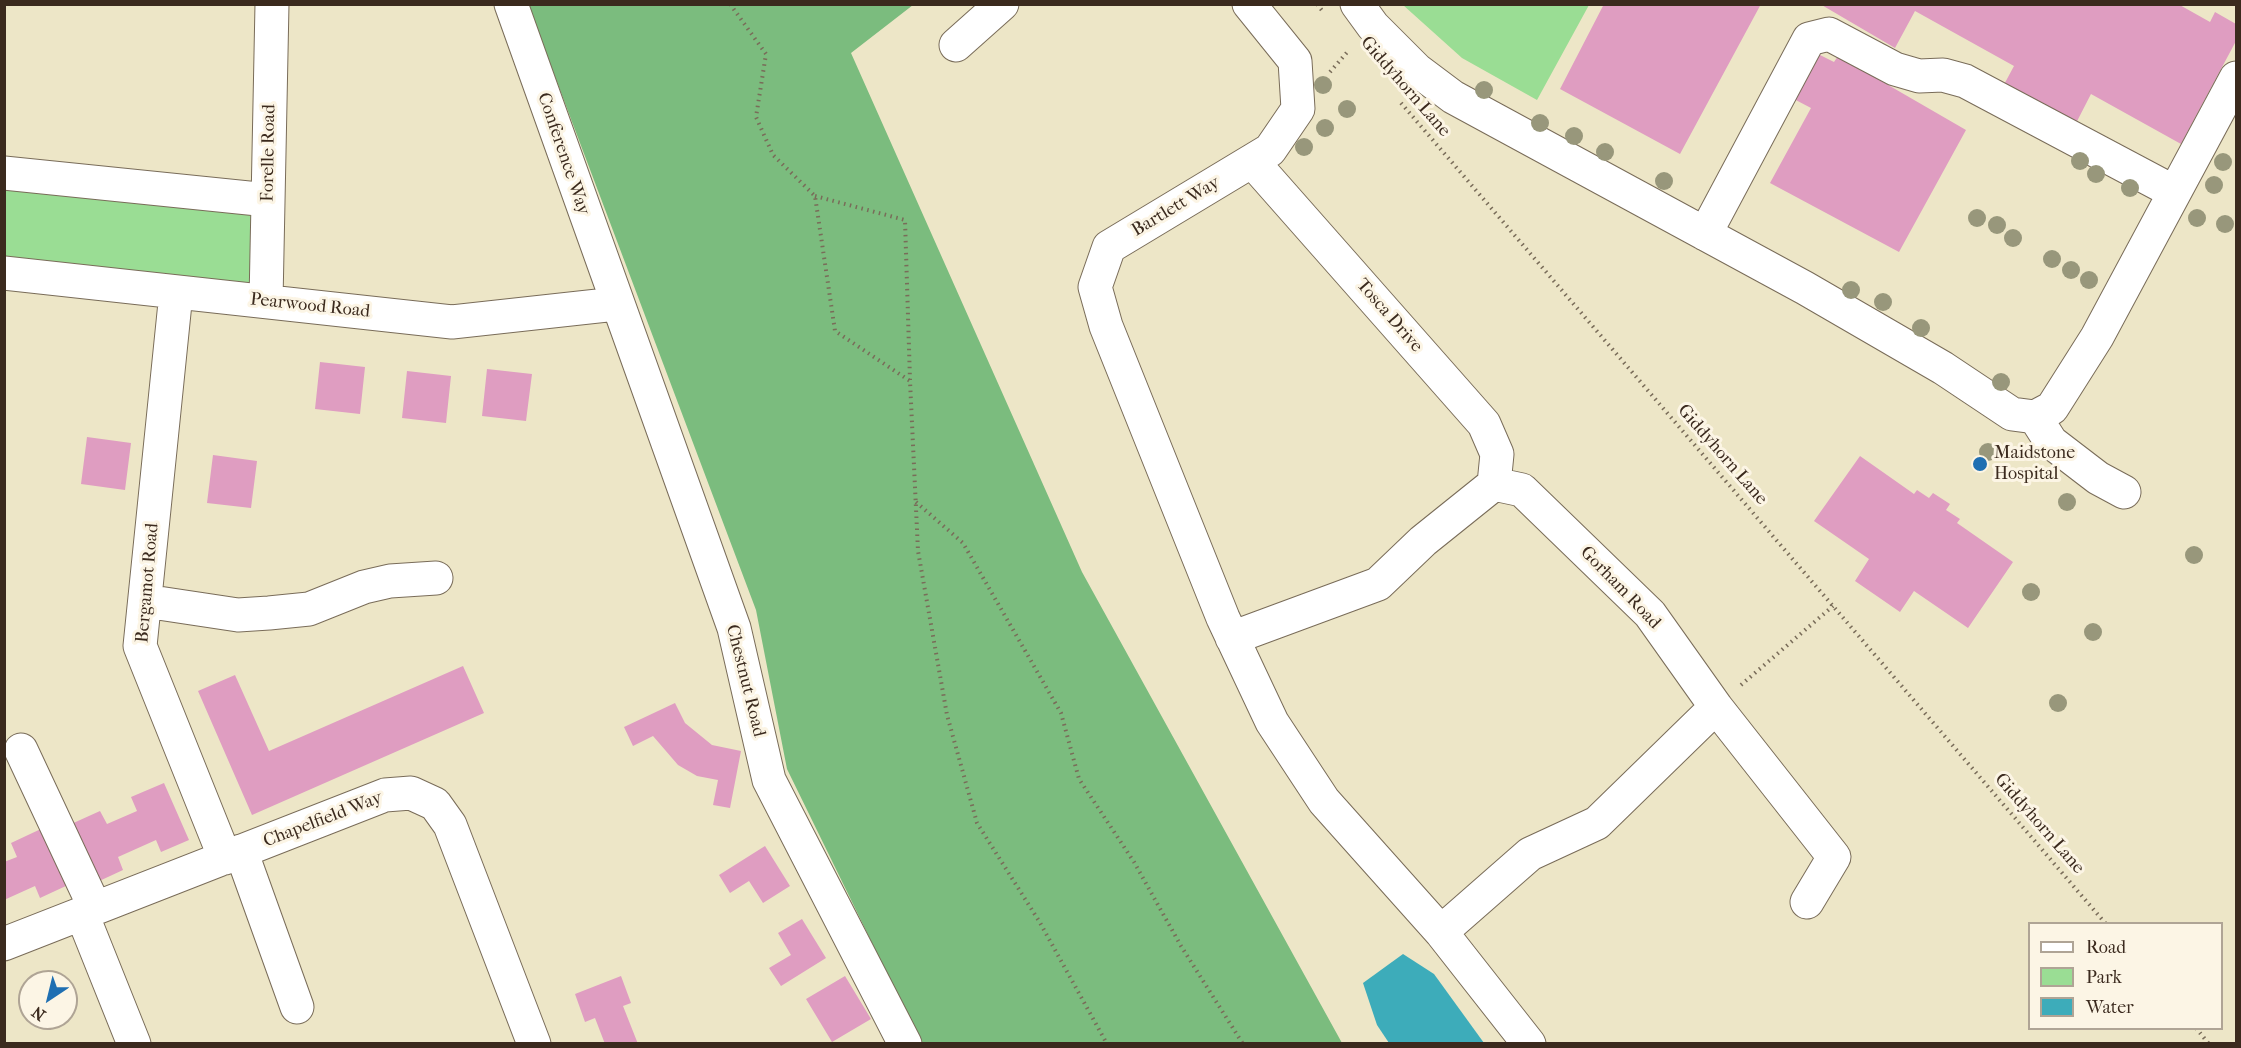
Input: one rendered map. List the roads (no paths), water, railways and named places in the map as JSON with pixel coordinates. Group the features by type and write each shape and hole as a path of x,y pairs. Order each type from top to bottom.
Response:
{"street":[{"name":"Forelle Road","path":"266,301 272,4"},
{"name":"Conference Way","path":"511,4 616,304"},
{"path":"956,45 1002,4"},
{"name":"Bartlett Way","path":"1249,4 1295,61 1298,109 1270,150 1109,248 1095,287 1106,326 1232,638 1272,722 1324,801 1441,932 1529,1044"},
{"path":"1344,13 1372,26 1417,70 1453,97 1705,234 1933,363 2012,414 2035,417 2052,408 2097,337 2236,78"},
{"path":"1705,234 1809,39 1829,34 1895,69 1919,76 1943,75 1965,81 2174,192"},
{"name":"Tosca Drive","path":"1252,161 1484,424 1497,454 1494,484"},
{"path":"4,173 268,200"},
{"name":"Pearwood Road","path":"4,273 452,322 616,304"},
{"name":"Bergamot Road","path":"176,293 140,645 233,854 297,1007"},
{"name":"Chestnut Road","path":"616,304 734,628 769,780 905,1044"},
{"path":"2035,417 2051,442 2096,477 2124,492"},
{"path":"1232,638 1378,584 1423,541 1494,484"},
{"name":"Gorham Road","path":"1494,484 1522,490 1650,614 1716,707 1834,857 1807,902"},
{"path":"145,602 238,615 269,613 309,609 364,587 390,581 436,578"},
{"path":"1441,932 1530,854 1598,823 1716,707"},
{"path":"21,750 88,911 134,1044"},
{"name":"Chapelfield Way","path":"4,944 385,795 411,793 435,804 450,825 534,1044"}],"water":[{"path":"1403,954 1434,974 1484,1043 1389,1043 1377,1025 1363,983"}],"place":[{"name":"Maidstone Hospital","path":"1980,464"}]}
